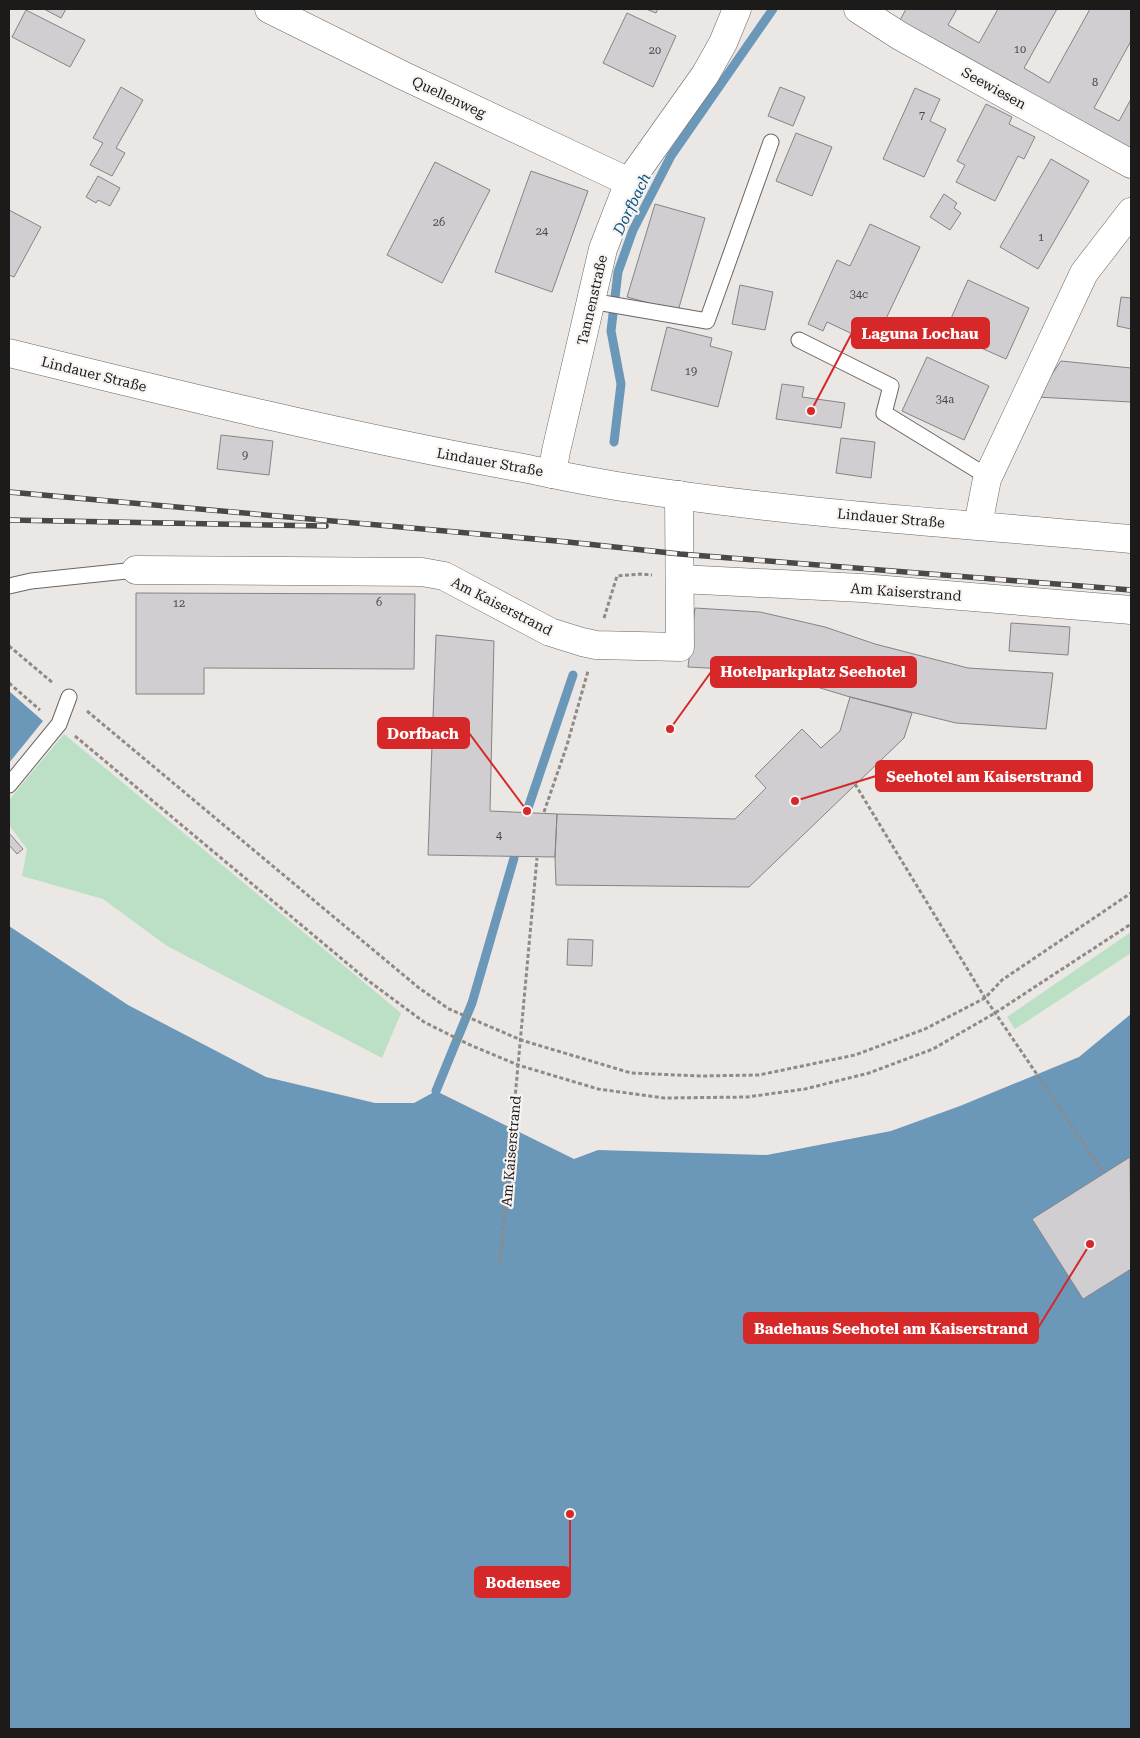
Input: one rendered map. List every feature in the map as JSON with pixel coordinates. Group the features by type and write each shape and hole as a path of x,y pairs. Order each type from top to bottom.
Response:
{"street":[{"name":"Quellenweg","path":"269,9 402,75 630,182"},
{"name":"Tannenstraße","path":"552,474 556,451 599,303 603,249 630,182 705,76 724,43 737,9"},
{"name":"Seewiesen","path":"861,9 900,36 1131,164"},
{"path":"978,525 988,479 1084,273 1131,212"},
{"name":"Lindauer Straße","path":"9,352 417,449 628,488 868,516 1131,539"},
{"name":"Am Kaiserstrand","path":"136,570 422,572 444,576 550,632 582,642 680,647 679,495"},
{"name":"Am Kaiserstrand","path":"680,579 862,588 1131,610"}],"lane":[{"path":"599,303 707,321 771,142"},
{"path":"799,340 891,386 884,413 977,470 988,479"},
{"path":"9,586 31,581 136,570"},
{"path":"9,784 59,724 69,696"}],"path":[{"path":"544,812 567,745 617,576 640,574 680,579"},
{"path":"9,646 419,988 449,1009 521,1040 631,1072 700,1076 759,1074 855,1055 926,1029 985,998 1002,980 1131,892"},
{"path":"9,683 86,744 366,979 424,1022 468,1044 518,1065 608,1090 664,1098 747,1097 805,1089 869,1073 933,1049 995,1013 1131,924"},
{"path":"856,784 985,998 1104,1173"},
{"name":"Am Kaiserstrand","path":"500,1262 537,858"}],"green space":[{"path":"64,734 401,1013 382,1058 167,946 103,899 22,876 27,849 9,825 9,800"},
{"path":"1131,932 1131,953 1015,1029 1007,1017"}],"water":[{"path":"9,691 43,721 9,763"},
{"path":"9,926 128,1005 266,1077 375,1103 414,1103 436,1091 574,1159 598,1150 767,1155 891,1131 960,1106 1079,1057 1131,1014 1131,1159 1033,1219 1083,1299 1131,1269 1131,1729 9,1729"}],"building":[{"path":"44,9 66,9 61,18"},
{"path":"646,9 658,9 656,13"},
{"path":"906,9 957,9 948,25 979,43 998,9 1057,9 1024,68 1049,83 1090,9 1131,9 1131,41 1094,108 1119,121 1131,99 1131,152 898,24"},
{"path":"26,10 85,40 70,67 12,37"},
{"path":"627,13 676,36 653,87 603,63"},
{"path":"121,87 143,100 116,148 125,153 112,176 90,165 103,143 93,138"},
{"path":"780,87 805,97 793,126 768,116"},
{"path":"915,88 940,99 930,121 946,129 924,177 883,159"},
{"path":"986,104 1012,117 1009,124 1035,137 1024,159 1018,156 995,201 956,182 965,165 957,161"},
{"path":"796,133 832,147 812,196 776,181"},
{"path":"1051,159 1089,181 1038,269 1000,247"},
{"path":"435,162 490,190 442,283 387,255"},
{"path":"531,171 588,191 552,292 495,272"},
{"path":"98,176 120,188 110,206 98,200 96,203 86,197"},
{"path":"944,194 957,203 954,208 961,213 950,230 930,217"},
{"path":"655,204 705,218 678,311 627,297"},
{"path":"9,210 41,227 14,277 9,275"},
{"path":"870,224 920,247 874,344 827,322 823,331 808,324 837,260 850,266"},
{"path":"968,280 1029,308 1006,359 945,332"},
{"path":"740,285 773,292 765,330 732,324"},
{"path":"1121,297 1131,298 1131,329 1117,326"},
{"path":"667,327 712,338 710,346 732,352 718,407 651,390"},
{"path":"927,357 989,386 964,440 902,411"},
{"path":"1061,361 1131,368 1131,402 1036,397"},
{"path":"782,384 804,387 802,397 845,403 841,428 776,419"},
{"path":"221,435 273,441 269,475 217,469"},
{"path":"841,438 875,442 871,478 836,473"},
{"path":"136,593 415,594 414,669 204,668 204,694 136,694"},
{"path":"695,608 760,612 825,627 875,644 968,668 1053,673 1046,729 956,723 850,697 764,671 688,667"},
{"path":"1011,623 1070,627 1068,655 1009,651"},
{"path":"436,635 494,641 490,811 557,814 555,857 428,855"},
{"path":"850,697 912,713 904,738 749,887 556,885 557,814 735,819 766,788 755,776 802,729 821,748 840,731"},
{"path":"9,833 23,849 17,854 9,845"},
{"path":"568,939 593,940 592,966 567,965"},
{"path":"1130,1157 1131,1269 1083,1299 1032,1219"}],"waterway":[{"name":"Dorfbach","path":"614,442 621,384 611,331 618,272 633,230 671,156 773,9"},
{"name":"Dorfbach","path":"527,811 573,675"},
{"name":"Dorfbach","path":"436,1091 472,1003 514,858"}],"railway":[{"path":"9,492 568,542 680,554 1131,590"},
{"path":"9,520 326,526"}],"place":[{"name":"Laguna Lochau","path":"811,411"},
{"name":"Hotelparkplatz Seehotel","path":"670,729"},
{"name":"Seehotel am Kaiserstrand","path":"795,801"},
{"name":"Dorfbach","path":"527,811"},
{"name":"Badehaus Seehotel am Kaiserstrand","path":"1090,1244"},
{"name":"Bodensee","path":"570,1514"}]}
